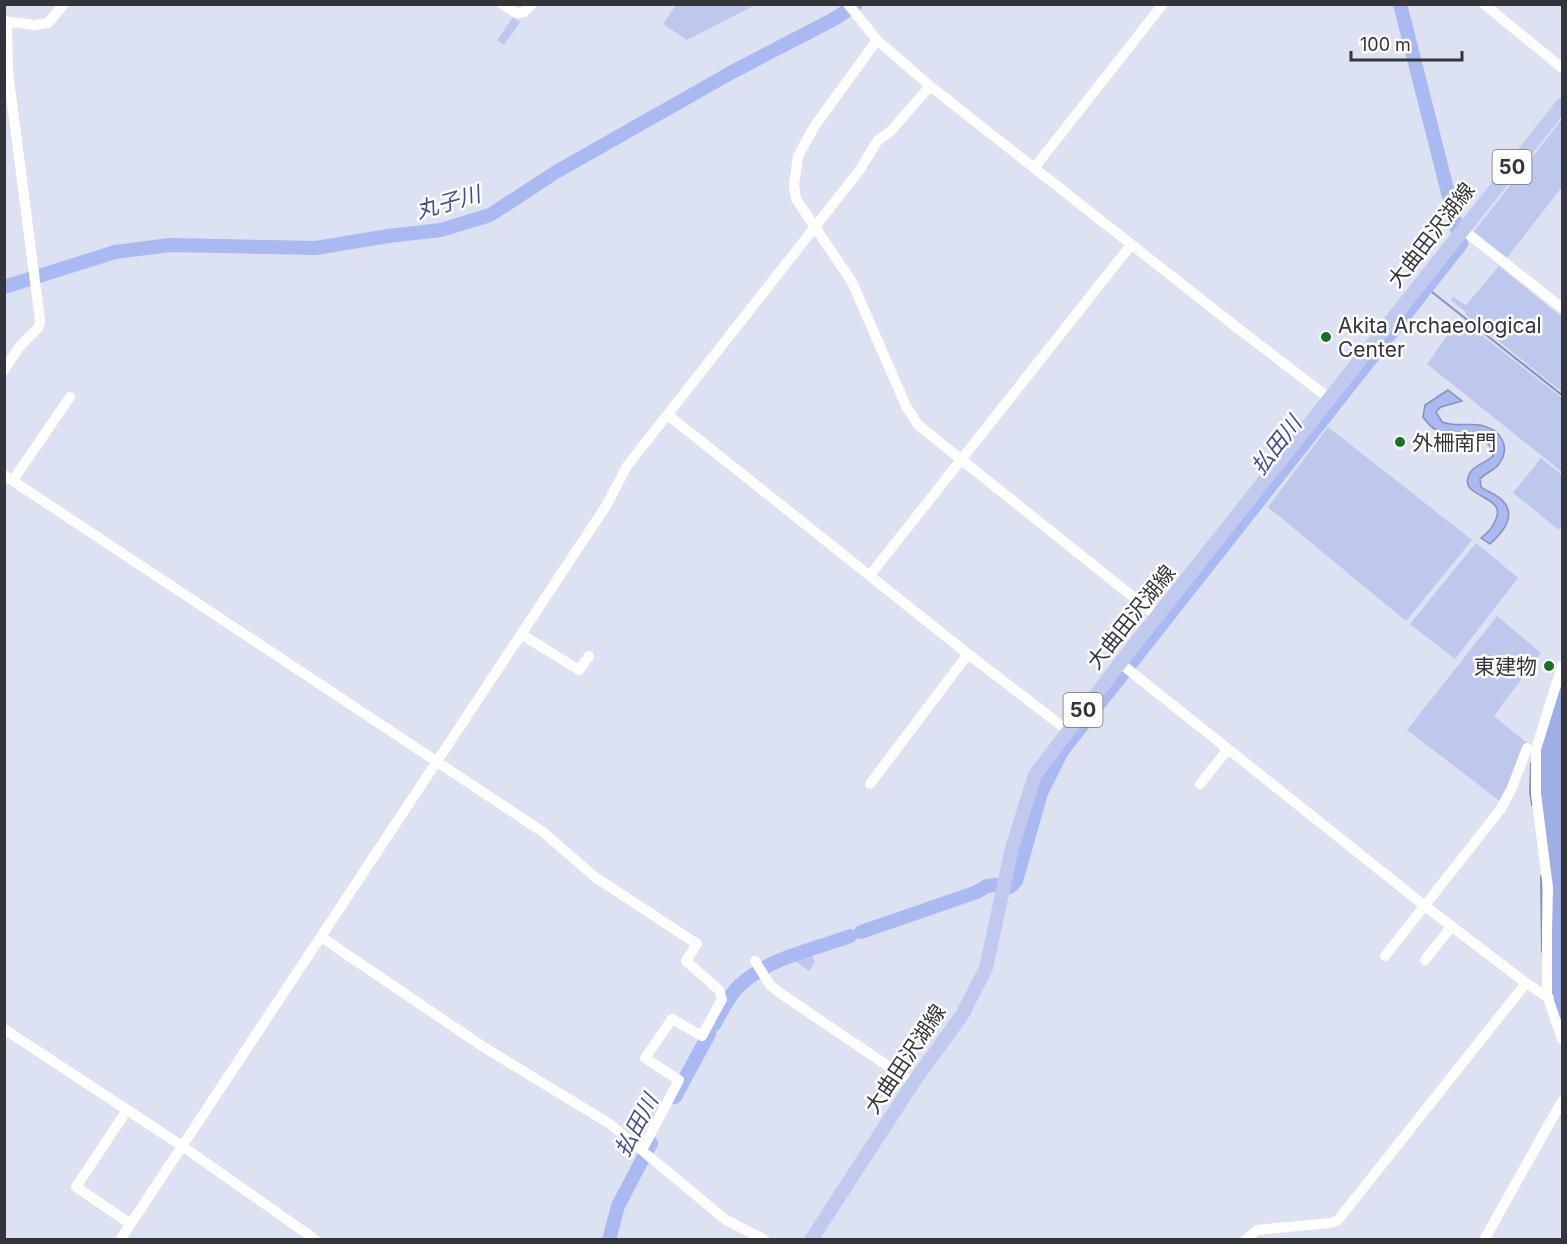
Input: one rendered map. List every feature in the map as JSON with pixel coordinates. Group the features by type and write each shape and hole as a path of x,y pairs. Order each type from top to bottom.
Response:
{"main road":[{"name":"大曲田沢湖線","path":"812,1239 913,1083 962,1015 986,968 1012,848 1035,775 1120,663 1563,105"}],"street":[{"path":"4,370 20,346 39,327 40,320 8,72 6,22 34,25 48,23 64,4"},
{"path":"502,4 516,13 524,12 532,4"},
{"path":"848,4 876,38 930,86 1330,399"},
{"path":"1034,168 1163,4"},
{"path":"1484,4 1563,68"},
{"path":"876,38 814,127 798,156 794,185 796,199 852,282 911,416 918,425 1158,617"},
{"path":"120,1239 521,634 612,495 627,466 859,171 878,140 890,132 930,86"},
{"path":"1460,232 1563,308"},
{"path":"870,575 1131,244"},
{"path":"70,397 9,477 543,832 595,877 697,945 686,961 719,990 722,999 702,1036 672,1019 645,1058 679,1080 642,1150"},
{"path":"668,415 968,654 1068,730"},
{"path":"521,634 579,670 589,656"},
{"path":"870,784 968,654"},
{"path":"1120,663 1425,906 1549,998"},
{"path":"1563,666 1536,749 1536,794 1548,888 1546,931 1549,998 1563,1039"},
{"path":"1385,956 1500,810 1511,790 1527,748"},
{"path":"1200,784 1228,749"},
{"path":"1425,960 1452,926"},
{"path":"321,937 482,1046 610,1124 726,1220 765,1239"},
{"path":"756,961 764,977 780,993 913,1083"},
{"path":"1245,1239 1257,1230 1331,1223 1338,1220 1526,983"},
{"path":"4,1029 182,1146 316,1239"},
{"path":"1484,1239 1563,1101"},
{"path":"128,1110 76,1187 131,1224"}],"shaded area":[{"path":"714,4 716,6 755,5 687,40 663,24 676,5"},
{"path":"513,17 520,22 504,45 497,40"},
{"path":"1562,119 1562,187 1506,259 1473,233"},
{"path":"1499,266 1562,317 1562,392 1465,314 1466,312 1451,300 1453,297 1466,305"},
{"path":"1460,318 1562,398 1562,472 1427,364"},
{"path":"1448,390 1462,401 1441,407 1436,412 1442,422 1487,427 1498,434 1504,445 1503,457 1499,464 1480,479 1481,487 1502,500 1509,512 1506,524 1490,544 1481,538 1493,525 1497,511 1489,500 1469,487 1467,481 1472,470 1493,456 1491,448 1487,442 1480,439 1438,431 1423,417 1425,405"},
{"path":"1328,427 1472,540 1406,621 1268,507"},
{"path":"1541,458 1562,475 1562,525 1559,530 1513,493"},
{"path":"1476,543 1518,578 1455,659 1410,624"},
{"path":"1497,616 1541,653 1494,716 1527,743 1501,802 1407,730"},
{"path":"1562,666 1562,1039 1547,995 1547,931 1536,749"},
{"path":"811,954 815,962 809,971 792,959"}],"waterway":[{"name":"丸子川","path":"4,287 115,252 170,245 316,248 441,230 490,215 556,172 734,71 836,18 856,4"},
{"name":"払田川","path":"1010,887 1016,881 1041,793 1062,751 1461,244 1400,4"},
{"path":"1427,288 1562,395"},
{"path":"1531,763 1532,805"},
{"path":"1541,876 1542,952"},
{"name":"払田川","path":"861,932 977,892 987,886 997,885"},
{"name":"払田川","path":"714,1025 732,994 752,975 792,955 850,936"},
{"name":"払田川","path":"675,1097 709,1034"},
{"name":"払田川","path":"609,1240 618,1206 651,1143"}],"place":[{"name":"Akita Archaeological Center","path":"1326,337"},
{"name":"外柵南門","path":"1400,442"},
{"name":"東建物","path":"1549,666"}]}
